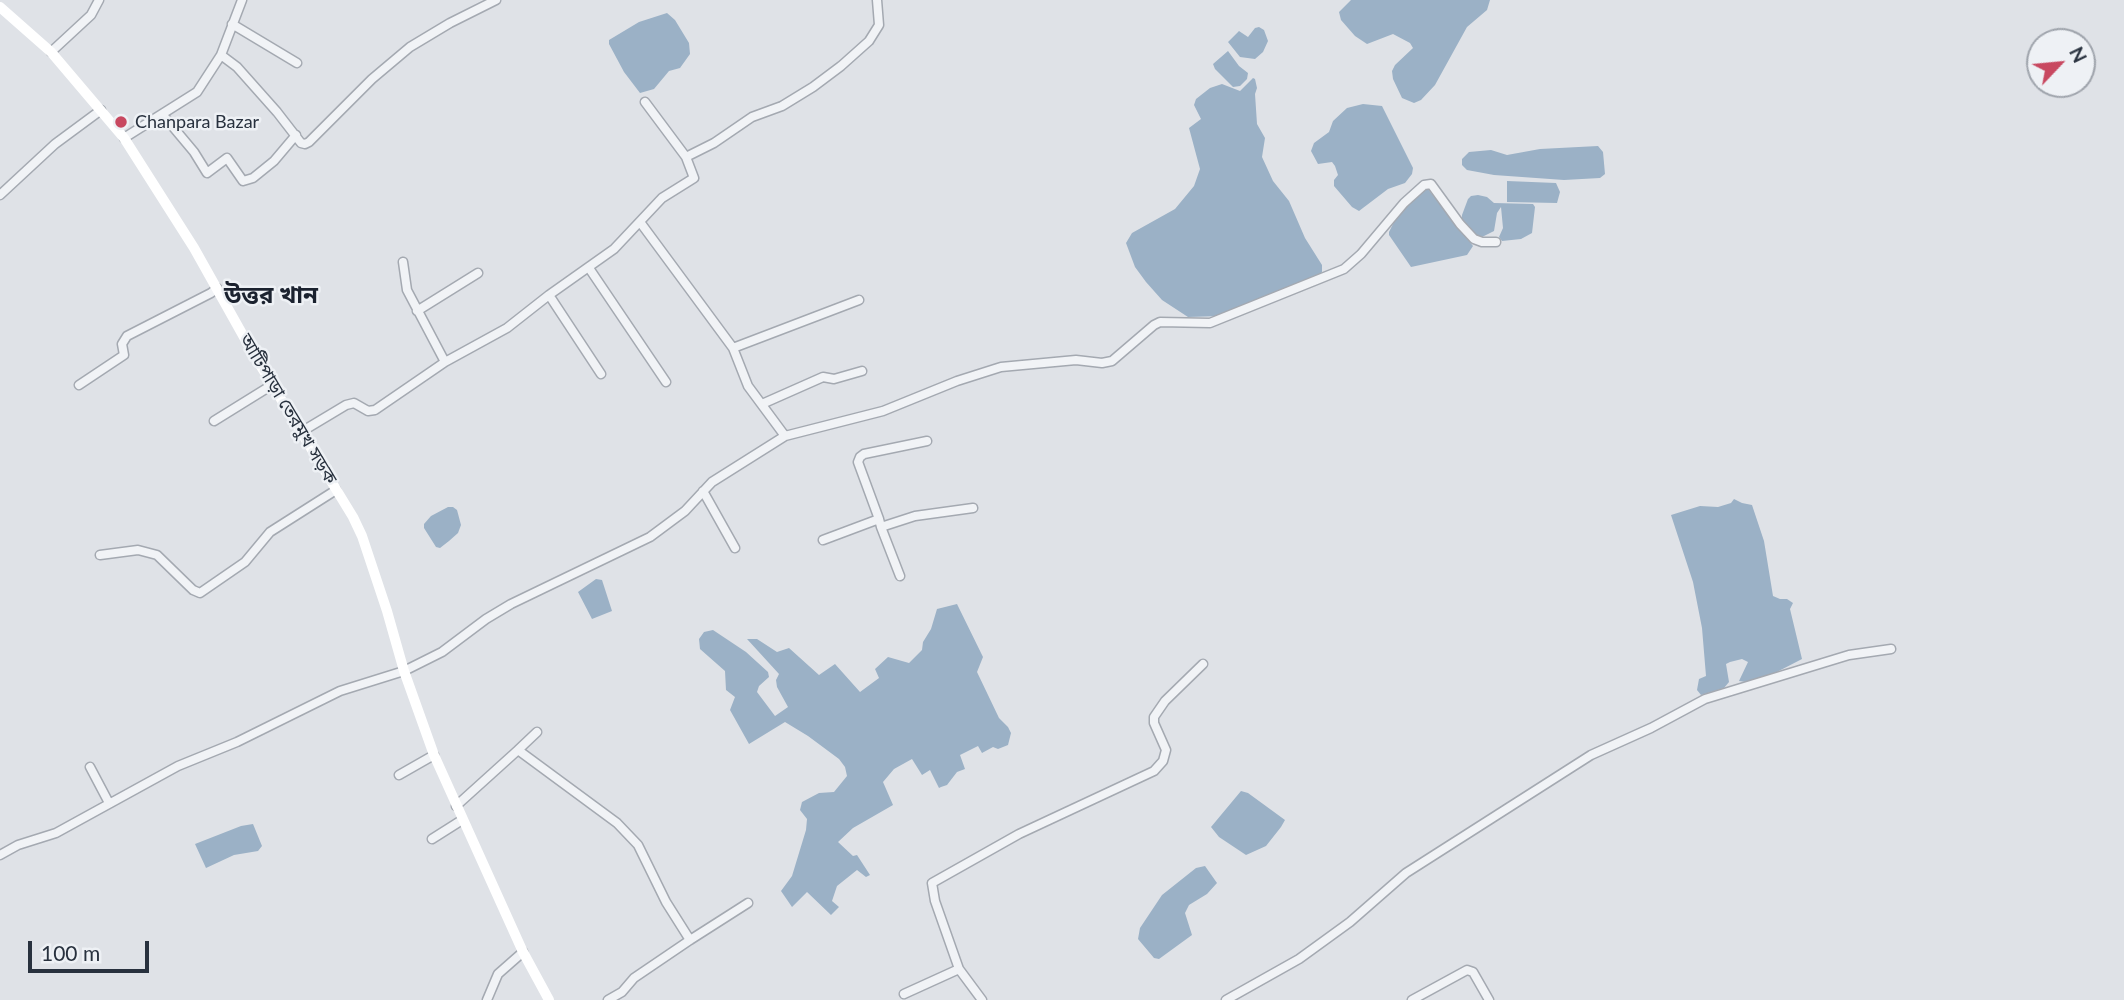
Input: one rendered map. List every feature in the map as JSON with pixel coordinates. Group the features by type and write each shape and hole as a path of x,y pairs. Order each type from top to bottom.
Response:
{"main road":[{"name":"আটিপাড়া তেরমুখ সড়ক","path":"0,7 51,52 124,138 194,248 362,536 404,671 434,755 523,952 549,1000"}],"street":[{"path":"51,52 91,15 99,0"},
{"path":"124,138 197,92 221,55 242,0"},
{"path":"221,55 237,67 301,143 309,142 372,79 410,47 496,0"},
{"path":"686,157 714,144 752,117 782,106 841,66 869,41 878,25 877,0"},
{"path":"232,24 297,63"},
{"path":"302,432 346,405 354,403 368,411 375,410 445,362 507,328 614,249 662,198 694,178 686,157 645,102"},
{"path":"0,195 55,144 102,110"},
{"path":"163,115 194,152 207,173 227,158 243,181 253,178 274,160 296,135"},
{"path":"0,855 18,845 56,833 82,821 109,803 178,766 269,727 340,691 404,671 442,652 511,604 650,537 685,511 724,474 785,436 883,411 957,381 1001,367 1076,360 1102,363 1112,361 1160,322 1210,323 1344,269 1361,254 1404,203 1423,185 1431,184 1460,225 1474,239 1496,242"},
{"path":"639,222 733,348 748,386 785,436"},
{"path":"402,262 407,290 445,362"},
{"path":"589,268 666,382"},
{"path":"417,311 478,273"},
{"path":"79,384 124,355 122,344 127,336 217,288"},
{"path":"549,295 601,374"},
{"path":"733,348 859,300"},
{"path":"762,404 823,377 834,379 862,371"},
{"path":"214,421 272,385"},
{"path":"900,576 858,461 864,454 927,441"},
{"path":"100,555 138,550 157,555 193,590 200,593 245,562 270,532 336,490"},
{"path":"704,491 735,548"},
{"path":"823,540 880,523 973,508"},
{"path":"1226,1000 1299,959 1350,922 1406,873 1591,755 1651,729 1705,699 1827,661 1891,649"},
{"path":"982,1000 959,969 935,901 932,883 1038,825 1154,771 1163,761 1166,750 1154,723 1154,716 1165,701 1203,664"},
{"path":"456,806 537,732"},
{"path":"518,750 617,824 638,845 666,902 690,940"},
{"path":"399,775 434,755"},
{"path":"90,767 109,803"},
{"path":"432,839 462,820"},
{"path":"608,1000 622,992 634,978 748,903"},
{"path":"487,1000 498,974 523,952"},
{"path":"904,994 959,969"},
{"path":"1412,1000 1467,970 1473,972 1489,1000"}],"water":[{"path":"1351,0 1490,0 1487,10 1467,27 1435,85 1421,100 1414,103 1402,98 1392,71 1413,48 1410,43 1393,34 1367,44 1355,36 1341,20 1339,12"},
{"path":"667,13 675,20 689,43 690,54 680,68 669,71 654,89 640,93 624,72 609,40 639,22"},
{"path":"1259,27 1264,30 1268,41 1263,52 1255,59 1240,57 1228,42 1239,31 1248,37"},
{"path":"1228,51 1248,73 1247,79 1240,86 1233,87 1213,64"},
{"path":"1253,78 1257,88 1257,124 1265,138 1262,157 1273,181 1289,201 1305,238 1322,265 1322,272 1319,276 1222,316 1188,317 1162,300 1146,282 1135,267 1126,243 1132,233 1175,209 1194,186 1200,169 1189,128 1201,119 1194,105 1196,99 1210,88 1222,84 1240,91"},
{"path":"1363,104 1382,106 1413,168 1405,183 1388,189 1359,211 1352,207 1334,186 1338,175 1332,162 1318,164 1311,151 1314,143 1329,132 1333,121 1347,108"},
{"path":"1598,146 1603,152 1605,174 1600,178 1564,180 1494,175 1467,170 1462,165 1462,159 1469,152 1491,150 1507,155 1540,149"},
{"path":"1507,181 1556,183 1560,192 1557,203 1507,202"},
{"path":"1428,189 1473,246 1467,255 1411,267 1389,232 1414,195"},
{"path":"1478,195 1487,197 1494,203 1533,204 1535,207 1532,233 1521,239 1502,241 1499,237 1503,228 1501,207 1497,213 1494,231 1480,238 1476,236 1462,219 1462,215 1468,199"},
{"path":"1734,499 1752,505 1764,541 1773,596 1793,603 1790,609 1802,659 1771,675 1746,682 1739,681 1748,662 1742,659 1730,662 1726,664 1729,682 1724,688 1701,695 1697,690 1699,679 1706,676 1702,628 1693,582 1671,515 1700,506 1718,507 1731,503"},
{"path":"448,507 457,510 461,525 458,533 440,548 436,547 424,524 431,516"},
{"path":"596,579 602,580 612,611 592,619 578,592"},
{"path":"957,604 983,657 977,672 999,718 1011,733 1008,745 998,749 993,747 982,753 978,746 960,755 965,769 957,772 947,785 939,788 930,770 922,775 912,759 894,769 883,782 893,805 853,828 838,842 853,856 857,855 870,875 866,877 857,870 837,886 832,901 839,907 831,915 807,892 792,907 781,891 792,876 806,830 807,819 800,810 802,802 819,793 834,792 847,776 845,767 839,759 785,722 749,744 730,710 735,697 726,690 725,671 700,649 699,639 704,632 713,630 746,652 768,672 769,677 759,686 757,692 775,716 788,707 777,687 779,674 747,639 757,639 777,652 789,648 819,675 835,664 860,692 879,678 875,669 888,657 909,663 922,650 937,609"},
{"path":"1241,791 1248,793 1285,820 1266,846 1246,855 1219,837 1211,827"},
{"path":"253,824 262,846 258,851 234,855 206,868 195,844"},
{"path":"1205,866 1217,883 1207,894 1189,905 1185,913 1192,935 1159,959 1154,958 1138,939 1140,928 1162,895 1196,868"}],"place":[{"name":"Chanpara Bazar","path":"121,122"}],"district":[{"name":"উত্তর খান","path":"271,295"}]}
